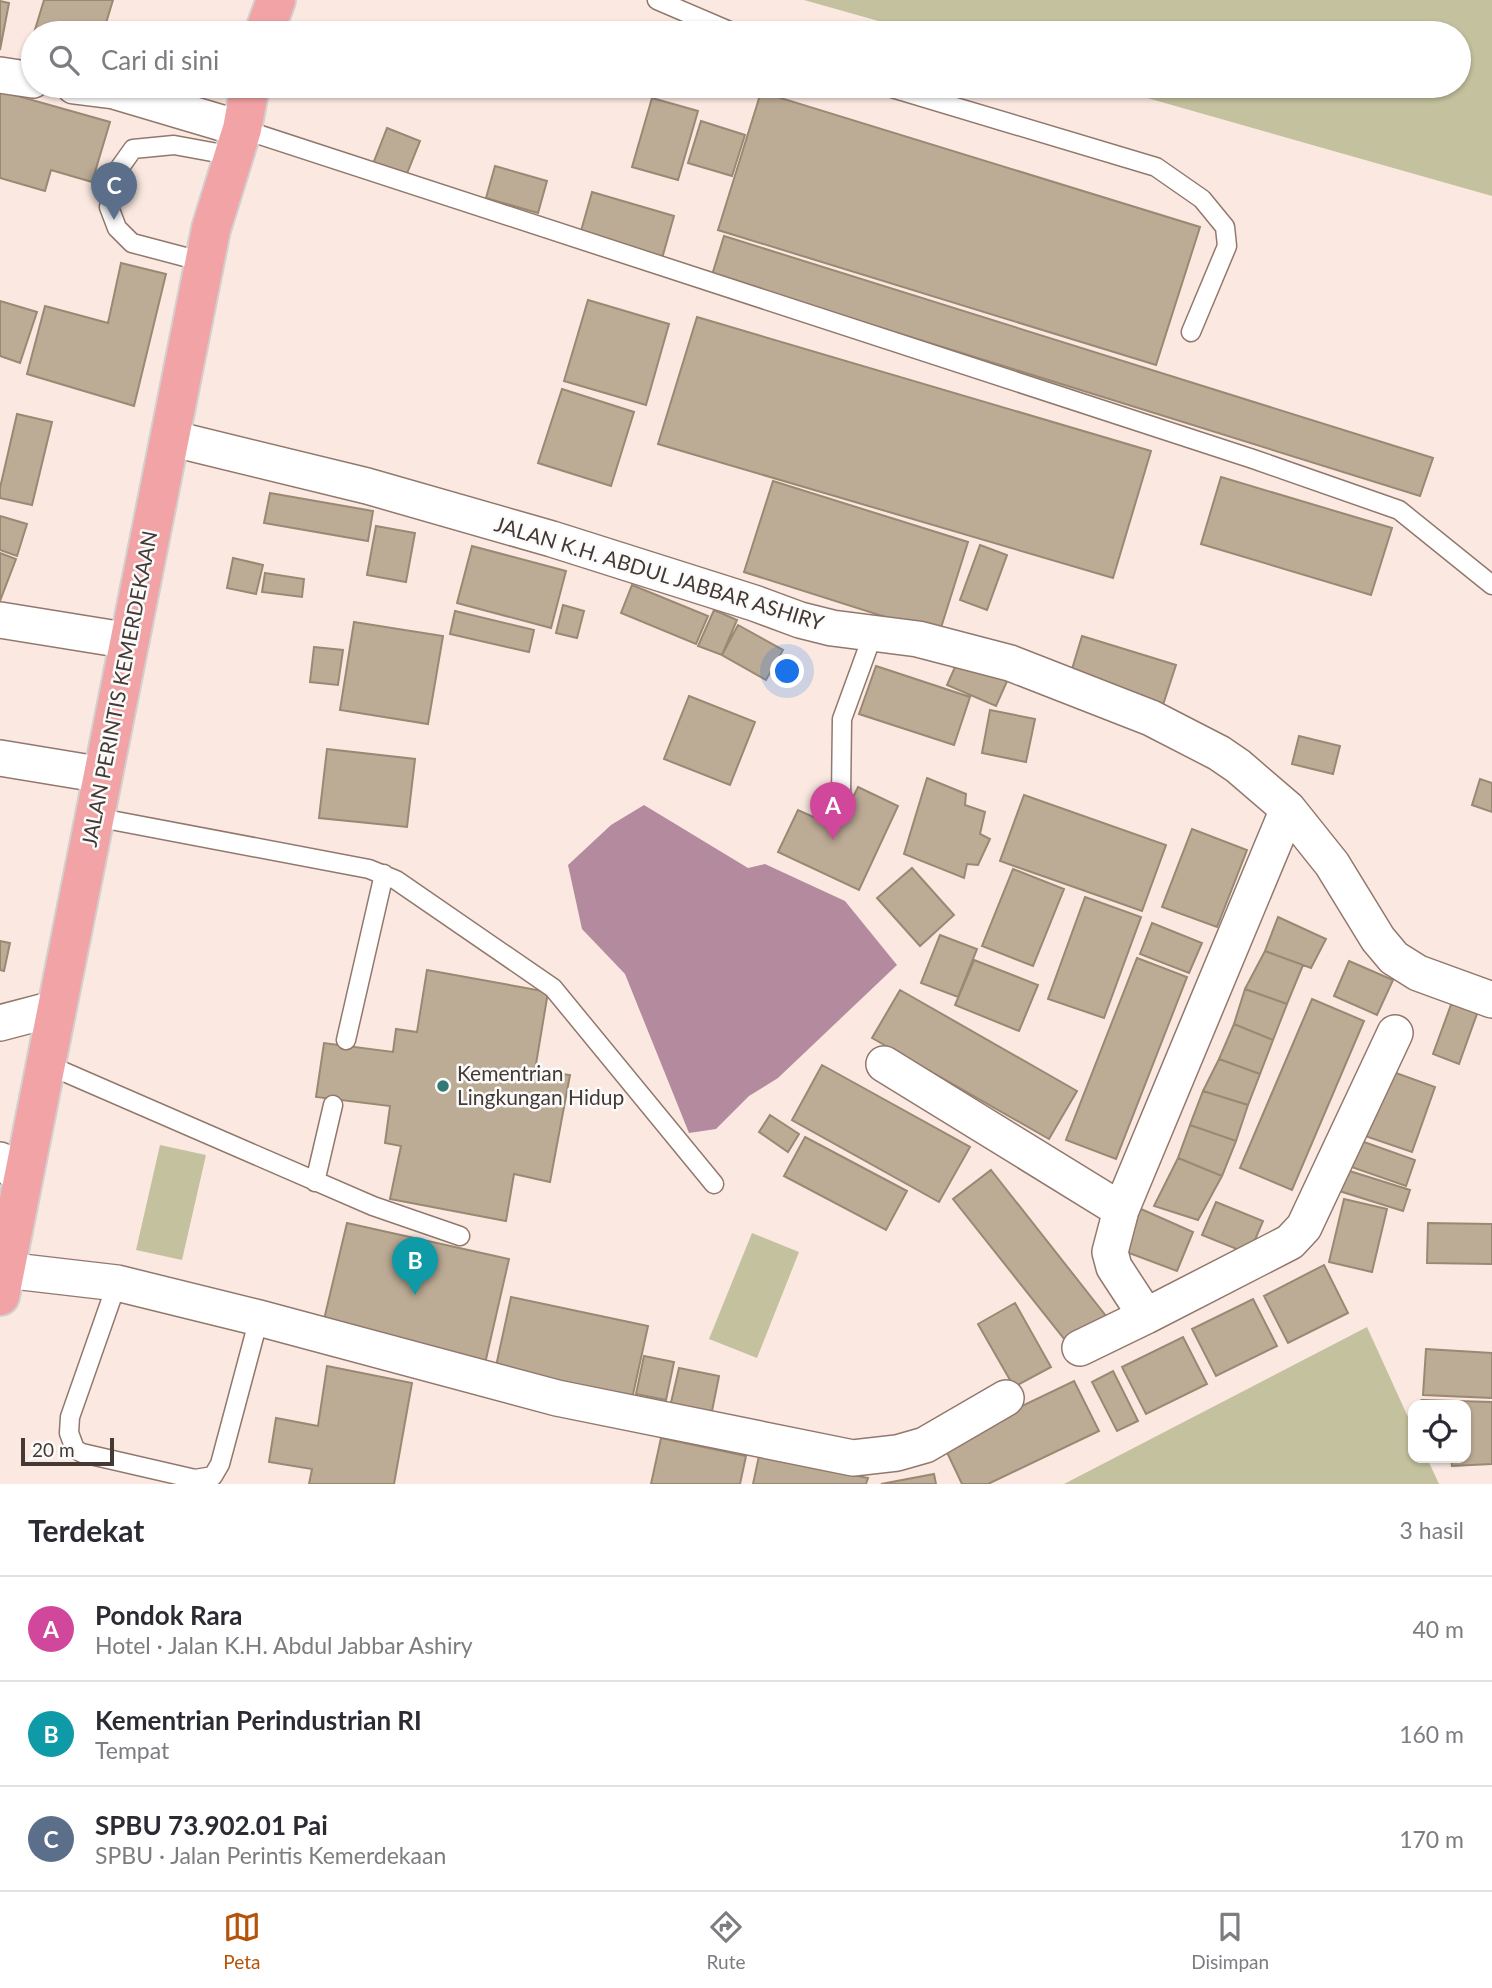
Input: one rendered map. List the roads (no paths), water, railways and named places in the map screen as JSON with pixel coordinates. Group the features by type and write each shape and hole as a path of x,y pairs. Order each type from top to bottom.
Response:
{"highway":[{"path":"268,21 276,0"},
{"name":"JALAN PERINTIS KEMERDEKAAN","path":"3,1283 12,1169 46,1064 204,262 211,229 238,143 247,98"}],"street":[{"path":"0,75 21,78"},
{"path":"131,98 238,143"},
{"name":"JALAN K.H. ABDUL JABBAR ASHIRY","path":"170,438 366,486 552,539 800,620 873,634 918,639 1010,663 1151,718 1219,753 1287,809 1332,864 1378,939 1394,958 1418,973 1491,1004"},
{"path":"0,620 130,641"},
{"path":"0,758 103,775"},
{"path":"1146,1316 1114,1268 1110,1252 1121,1210 1287,809"},
{"path":"0,1023 57,1007"},
{"path":"1080,1348 1290,1242 1304,1227 1395,1033"},
{"path":"884,1064 1121,1210"},
{"path":"3,1283 117,1283 557,1398 853,1458 897,1453 925,1445 1006,1398"}],"lane":[{"path":"657,0 706,21"},
{"path":"925,98 1156,167 1202,199 1225,227 1227,246 1191,332"},
{"path":"204,262 132,243 117,228 109,207 116,173 133,149 238,143 1254,459 1399,510 1492,586"},
{"path":"841,798 842,719 873,634"},
{"path":"95,817 384,874 553,988 714,1184"},
{"path":"346,1040 384,874"},
{"path":"46,1064 315,1182 373,1206 460,1236"},
{"path":"315,1182 333,1105"},
{"path":"117,1283 70,1417 69,1433 75,1449 97,1456 195,1479 213,1476 220,1464 259,1318"}],"place":[{"name":"SPBU 73.902.01 Pai","path":"114,220"},
{"name":"Pondok Rara","path":"833,840"},
{"name":"Kementrian Lingkungan Hidup","path":"443,1086"},
{"name":"Kementrian Perindustrian RI","path":"415,1295"}]}
